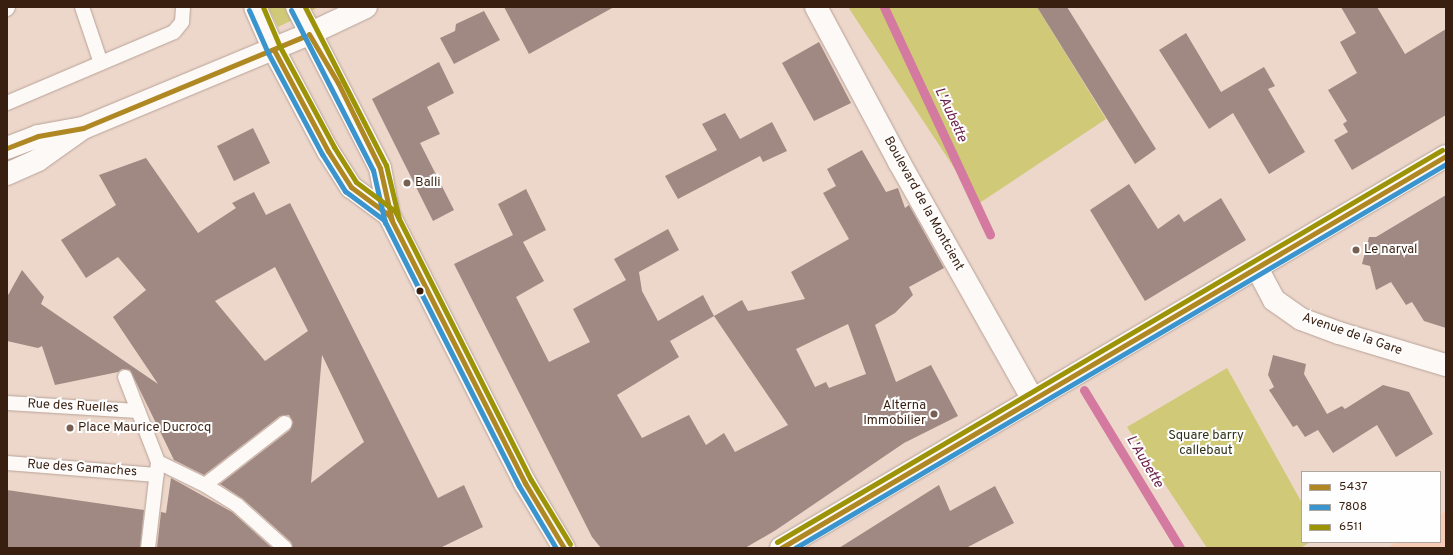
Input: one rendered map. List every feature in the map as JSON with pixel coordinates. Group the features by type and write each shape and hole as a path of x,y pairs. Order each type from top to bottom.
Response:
{"main road":[{"path":"255,7 274,50 328,152 351,187 389,215"},
{"path":"297,7 309,34 338,83 380,168 389,215 525,483 564,548"},
{"path":"7,148 38,136 83,128 274,50 366,7"},
{"name":"Boulevard de la Montcient","path":"816,7 903,169 1033,400"},
{"path":"7,174 38,160 83,128"},
{"path":"781,548 1446,156"},
{"name":"Avenue de la Gare","path":"1257,268 1274,300 1300,319 1339,333 1446,365"}],"lane":[{"path":"82,7 101,63"},
{"path":"7,103 174,32 182,22 183,7"},
{"name":"Rue des Ruelles","path":"125,377 157,468 148,548"},
{"name":"Rue des Ruelles","path":"7,403 138,411"},
{"path":"205,485 285,423"},
{"name":"Rue des Gamaches","path":"7,463 157,468"},
{"path":"157,468 205,485 237,505 285,548"}],"shaded area":[{"path":"1446,511 1446,548 1387,548 1395,543 1441,543 1441,514"}],"green space":[{"path":"268,7 319,7 278,27"},
{"path":"848,7 1037,7 1106,119 978,204"},
{"name":"Square barry callebaut","path":"1227,368 1301,501 1301,543 1309,543 1300,548 1207,548 1127,427"}],"building":[{"path":"504,7 614,7 529,54"},
{"path":"1037,7 1067,7 1156,149 1135,164"},
{"path":"1341,7 1377,7 1405,54 1446,29 1446,115 1352,170 1334,140 1348,132 1343,124 1347,121 1328,90 1357,73 1340,42 1356,33"},
{"path":"484,11 500,40 454,64 440,38 455,31 456,24"},
{"path":"1186,33 1221,92 1264,67 1275,86 1268,89 1305,152 1269,174 1233,113 1209,129 1159,50"},
{"path":"819,42 851,103 814,121 782,63"},
{"path":"439,62 454,93 427,107 440,134 420,143 454,210 433,221 372,99"},
{"path":"725,113 740,139 772,122 787,151 763,162 760,156 678,199 665,176 717,150 702,124"},
{"path":"253,128 270,163 234,181 217,146"},
{"path":"862,150 886,192 898,188 905,208 909,205 944,268 909,287 913,295 895,313 875,325 896,382 931,365 958,416 904,443 776,530 745,548 601,548 592,537 454,264 513,235 498,204 526,189 546,230 523,242 544,281 516,297 549,362 590,342 573,309 626,280 614,259 668,229 679,250 639,272 642,291 658,321 703,295 714,316 742,300 748,311 805,299 791,272 849,239 823,193 836,186 827,169","holes":["714,316 788,425 735,452 724,433 706,445 689,415 642,438 617,395 679,357 670,341","848,324 866,374 829,388 826,382 815,387 796,349"]},
{"path":"146,158 198,233 236,208 232,203 254,192 266,215 290,203 438,498 464,485 483,527 440,548 293,548 291,542 243,499 220,484 290,430 293,422 289,415 280,416 204,475 174,460 130,370 122,369 118,372 55,385 42,346 38,348 7,341 7,297 22,270 44,297 41,304 158,384 113,317 146,290 118,257 86,278 61,240 116,205 99,175","holes":["275,267 308,331 265,361 215,301","322,355 364,442 311,483"]},
{"path":"1129,184 1158,229 1179,214 1184,222 1221,198 1246,240 1145,301 1090,210"},
{"path":"1446,195 1446,328 1424,321 1412,302 1406,305 1391,282 1376,290 1370,266 1362,264 1369,237 1376,237"},
{"path":"1273,355 1306,364 1304,374 1327,414 1342,406 1345,409 1383,385 1409,392 1433,434 1396,457 1377,425 1333,453 1318,430 1305,437 1297,425 1293,427 1269,390 1274,387 1268,375"},
{"path":"171,478 232,512 272,548 157,548 161,512 166,513"},
{"path":"939,485 950,511 995,486 1014,523 966,548 839,548"},
{"path":"7,490 144,510 140,548 7,548"}],"waterway":[{"name":"L'Aubette","path":"884,7 990,234"},
{"name":"L'Aubette","path":"1084,390 1180,548"}],"transit line":[{"name":"6511","path":"263,7 280,47 334,147 356,182 395,211 531,480 570,544"},
{"name":"6511","path":"305,7 386,165 399,219"},
{"name":"7808","path":"249,10 268,53 322,154 345,191 384,220 519,486 556,548"},
{"name":"7808","path":"291,10 373,170 385,223"},
{"name":"5437","path":"309,34 338,83 380,168 392,221"},
{"name":"5437","path":"7,148 38,136 83,128 305,36"},
{"name":"5437","path":"274,50 328,151 351,187 389,215 525,483 564,548"},
{"name":"6511","path":"777,542 1442,150"},
{"name":"5437","path":"781,548 1446,156"},
{"name":"7808","path":"795,548 1446,164"}],"place":[{"name":"Balli","path":"407,183"},
{"name":"Le narval","path":"1356,250"},
{"name":"Alterna Immobilier","path":"934,414"},
{"name":"Place Maurice Ducrocq","path":"70,428"}]}
